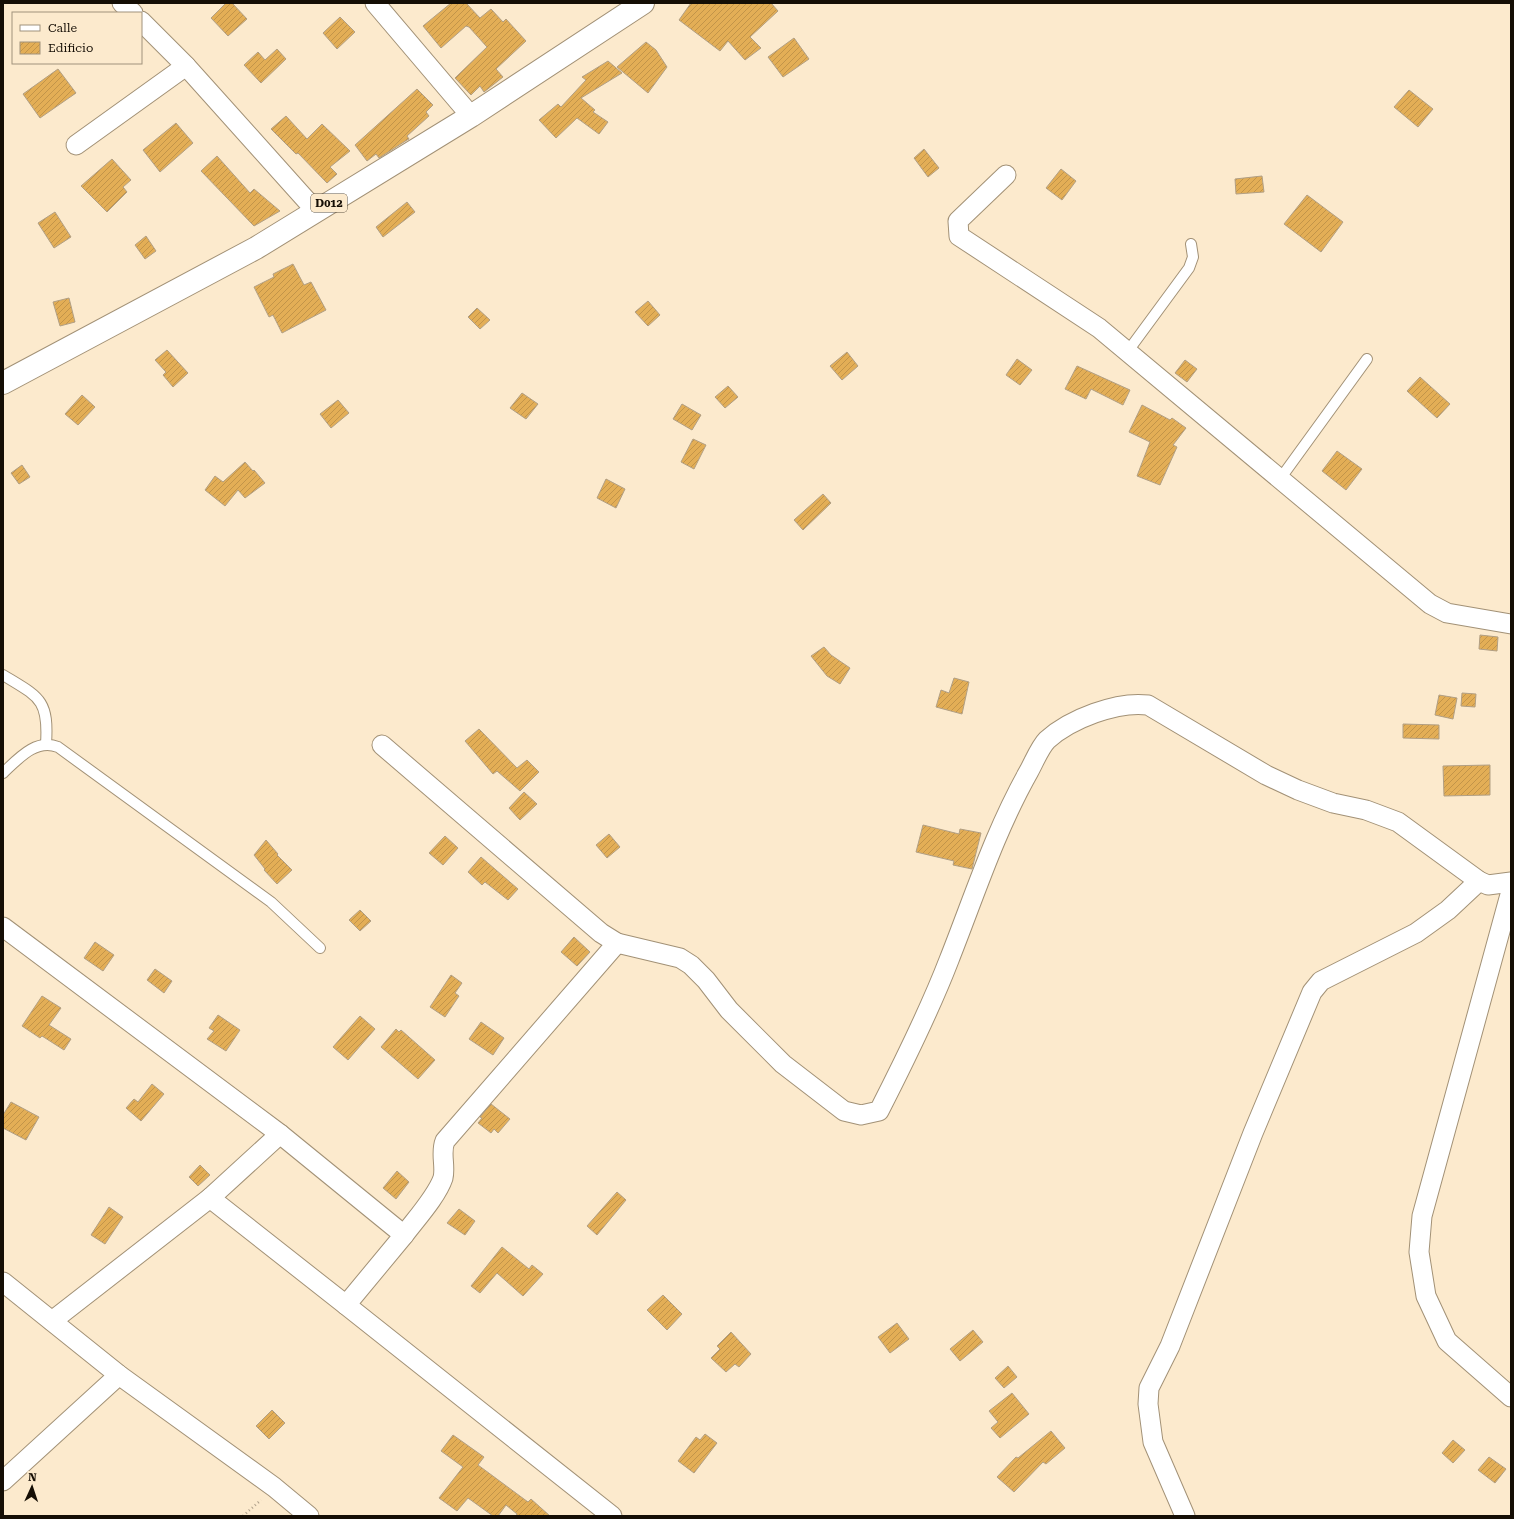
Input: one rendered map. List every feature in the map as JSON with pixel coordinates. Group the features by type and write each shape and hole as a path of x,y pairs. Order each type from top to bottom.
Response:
{"main road":[{"name":"D012","path":"3,383 256,248 471,116 637,4"}],"street":[{"path":"122,3 132,12"},
{"path":"375,3 471,116"},
{"path":"142,22 186,66 316,211"},
{"path":"76,145 186,66"},
{"path":"1006,175 958,221 959,236 1099,328 1430,604 1447,613 1511,624"},
{"path":"382,745 602,933 617,942 680,958 691,965 706,980 729,1010 783,1064 844,1111 861,1115 879,1111 906,1057 949,961 977,884 1016,794 1046,740 1074,723 1099,712 1134,703 1148,705 1266,775 1298,790 1333,803 1366,810 1398,822 1479,881 1488,885 1511,882"},
{"path":"1185,1516 1153,1442 1148,1404 1149,1388 1170,1346 1250,1140 1312,992 1320,981 1416,934 1448,910 1479,881"},
{"path":"1511,891 1422,1216 1419,1252 1426,1296 1447,1341 1511,1397"},
{"path":"3,927 280,1134 404,1235"},
{"path":"346,1305 404,1235 440,1186 444,1167 443,1152 445,1141 617,942"},
{"path":"52,1321 210,1198 280,1134"},
{"path":"210,1198 612,1516"},
{"path":"3,1282 120,1374 274,1487 309,1516"},
{"path":"3,1481 120,1374"}],"lane":[{"path":"1128,351 1188,268 1193,257 1190,244"},
{"path":"1280,479 1367,358"},
{"path":"3,675 36,696 43,706 46,717 46,744"},
{"path":"3,773 20,757 37,746 46,744 53,745 64,751 270,902 320,948"}],"path":[{"path":"243,1516 274,1487"}],"building":[{"path":"226,3 232,3 247,19 228,36 211,18"},
{"path":"451,3 466,3 480,18 491,9 503,22 506,19 526,41 496,69 503,77 484,92 480,86 471,95 455,78 487,47 469,27 466,26 441,48 423,26"},
{"path":"691,3 771,3 778,11 750,37 761,48 745,60 728,41 720,51 679,20"},
{"path":"340,17 355,32 337,49 323,33"},
{"path":"794,38 809,59 783,77 768,57"},
{"path":"646,42 656,50 667,67 648,93 617,67"},
{"path":"277,49 286,59 261,83 244,65 258,52 265,60"},
{"path":"608,61 622,73 581,98 595,110 593,112 608,122 599,134 577,118 556,138 539,120 558,104 561,107 586,80 582,77"},
{"path":"58,69 76,93 40,118 23,94"},
{"path":"417,89 433,105 426,112 429,116 407,136 409,139 379,158 376,154 367,161 355,145"},
{"path":"1409,90 1433,109 1418,127 1394,107"},
{"path":"286,116 307,139 322,124 350,151 330,167 337,174 327,183 298,153 296,154 271,129"},
{"path":"176,123 193,143 160,172 143,150"},
{"path":"924,149 939,168 928,177 914,158"},
{"path":"217,156 250,193 254,189 280,211 254,226 201,171"},
{"path":"112,159 131,180 123,187 127,192 107,212 81,186"},
{"path":"1061,169 1076,181 1062,200 1046,188"},
{"path":"1262,176 1264,192 1236,194 1235,179"},
{"path":"1307,195 1343,222 1321,252 1284,224"},
{"path":"407,202 415,212 383,237 376,227"},
{"path":"55,212 71,237 54,248 38,223"},
{"path":"146,236 156,251 145,259 135,245"},
{"path":"293,264 304,285 311,282 326,310 282,333 273,315 269,317 254,287 274,277 273,274"},
{"path":"69,298 75,322 60,326 53,302"},
{"path":"648,301 660,315 648,326 635,312"},
{"path":"477,308 490,320 480,329 468,317"},
{"path":"167,350 188,373 173,387 163,375 166,372 155,360"},
{"path":"847,352 858,366 842,380 830,366"},
{"path":"1017,359 1032,370 1020,385 1006,375"},
{"path":"1185,360 1197,369 1187,382 1175,373"},
{"path":"1077,366 1130,390 1123,405 1091,389 1086,399 1065,389"},
{"path":"1420,377 1450,404 1437,418 1407,391"},
{"path":"728,386 738,397 725,408 715,397"},
{"path":"522,393 538,404 526,419 510,408"},
{"path":"82,395 95,407 78,425 65,414"},
{"path":"338,400 349,413 331,428 320,414"},
{"path":"682,404 701,415 692,430 673,419"},
{"path":"1142,405 1170,420 1172,418 1186,428 1173,445 1177,447 1160,485 1137,476 1150,442 1129,432"},
{"path":"693,439 706,445 694,469 681,462"},
{"path":"1337,451 1362,469 1346,490 1322,471"},
{"path":"245,462 265,483 245,498 238,490 225,506 205,490 215,476 223,482"},
{"path":"22,465 30,477 19,484 11,473"},
{"path":"606,479 625,489 616,508 597,498"},
{"path":"823,494 831,503 803,530 794,520"},
{"path":"1480,635 1498,637 1497,651 1479,649"},
{"path":"824,647 831,655 850,668 840,684 827,676 811,656"},
{"path":"954,678 969,682 962,714 936,707 941,690 949,693"},
{"path":"1462,693 1476,694 1475,707 1461,706"},
{"path":"1439,695 1457,698 1453,719 1435,715"},
{"path":"1403,724 1439,725 1439,739 1403,738"},
{"path":"479,729 517,768 527,760 539,772 520,791 497,771 493,774 465,741"},
{"path":"1490,765 1490,795 1444,796 1443,766"},
{"path":"524,792 537,804 520,820 509,808"},
{"path":"923,825 959,834 960,829 981,833 972,869 953,865 954,861 916,852"},
{"path":"609,834 620,847 607,858 596,845"},
{"path":"445,836 458,848 443,865 429,853"},
{"path":"266,840 278,854 277,855 292,870 277,884 264,870 265,869 254,855"},
{"path":"481,857 518,889 508,900 485,882 482,885 468,872"},
{"path":"360,910 371,921 360,931 349,920"},
{"path":"574,937 590,952 577,966 561,952"},
{"path":"95,942 114,955 103,971 84,958"},
{"path":"155,969 172,981 164,993 147,980"},
{"path":"451,975 462,983 455,993 459,996 445,1017 430,1007"},
{"path":"42,996 61,1008 49,1025 71,1039 64,1050 42,1036 40,1038 22,1026"},
{"path":"218,1015 240,1030 226,1051 207,1039 214,1031 209,1028"},
{"path":"360,1016 375,1029 348,1060 333,1047"},
{"path":"481,1022 504,1038 493,1055 469,1039"},
{"path":"396,1029 399,1032 401,1030 435,1060 418,1079 381,1047"},
{"path":"152,1084 164,1094 141,1121 126,1108 134,1099 138,1102"},
{"path":"11,1102 39,1117 26,1140 3,1128 3,1115"},
{"path":"491,1104 510,1119 498,1133 494,1129 491,1133 478,1123 482,1118 480,1117"},
{"path":"200,1165 210,1175 198,1186 189,1177"},
{"path":"397,1171 409,1182 396,1199 383,1188"},
{"path":"617,1192 626,1200 597,1235 587,1226"},
{"path":"109,1207 123,1217 105,1244 91,1235"},
{"path":"459,1209 475,1221 465,1235 447,1223"},
{"path":"502,1247 529,1269 532,1265 543,1274 523,1296 497,1273 480,1293 471,1286"},
{"path":"663,1295 682,1314 667,1330 647,1310"},
{"path":"897,1323 909,1339 890,1353 878,1337"},
{"path":"973,1330 983,1342 960,1361 950,1349"},
{"path":"731,1332 751,1354 739,1367 735,1364 726,1372 711,1358 720,1349 717,1346"},
{"path":"1008,1366 1017,1377 1004,1388 995,1378"},
{"path":"1012,1393 1029,1414 1000,1438 991,1428 998,1422 989,1411"},
{"path":"272,1410 285,1423 269,1439 256,1426"},
{"path":"1051,1431 1065,1448 1046,1464 1043,1462 1014,1492 997,1477 1016,1457 1018,1458"},
{"path":"705,1434 717,1443 694,1473 678,1461 696,1437 700,1440"},
{"path":"453,1435 484,1457 478,1465 528,1502 531,1499 550,1516 516,1516 517,1514 506,1505 498,1516 493,1516 468,1498 457,1511 439,1498 463,1467 441,1451"},
{"path":"1453,1440 1465,1450 1453,1463 1442,1453"},
{"path":"1489,1457 1506,1469 1495,1483 1478,1470"}]}
